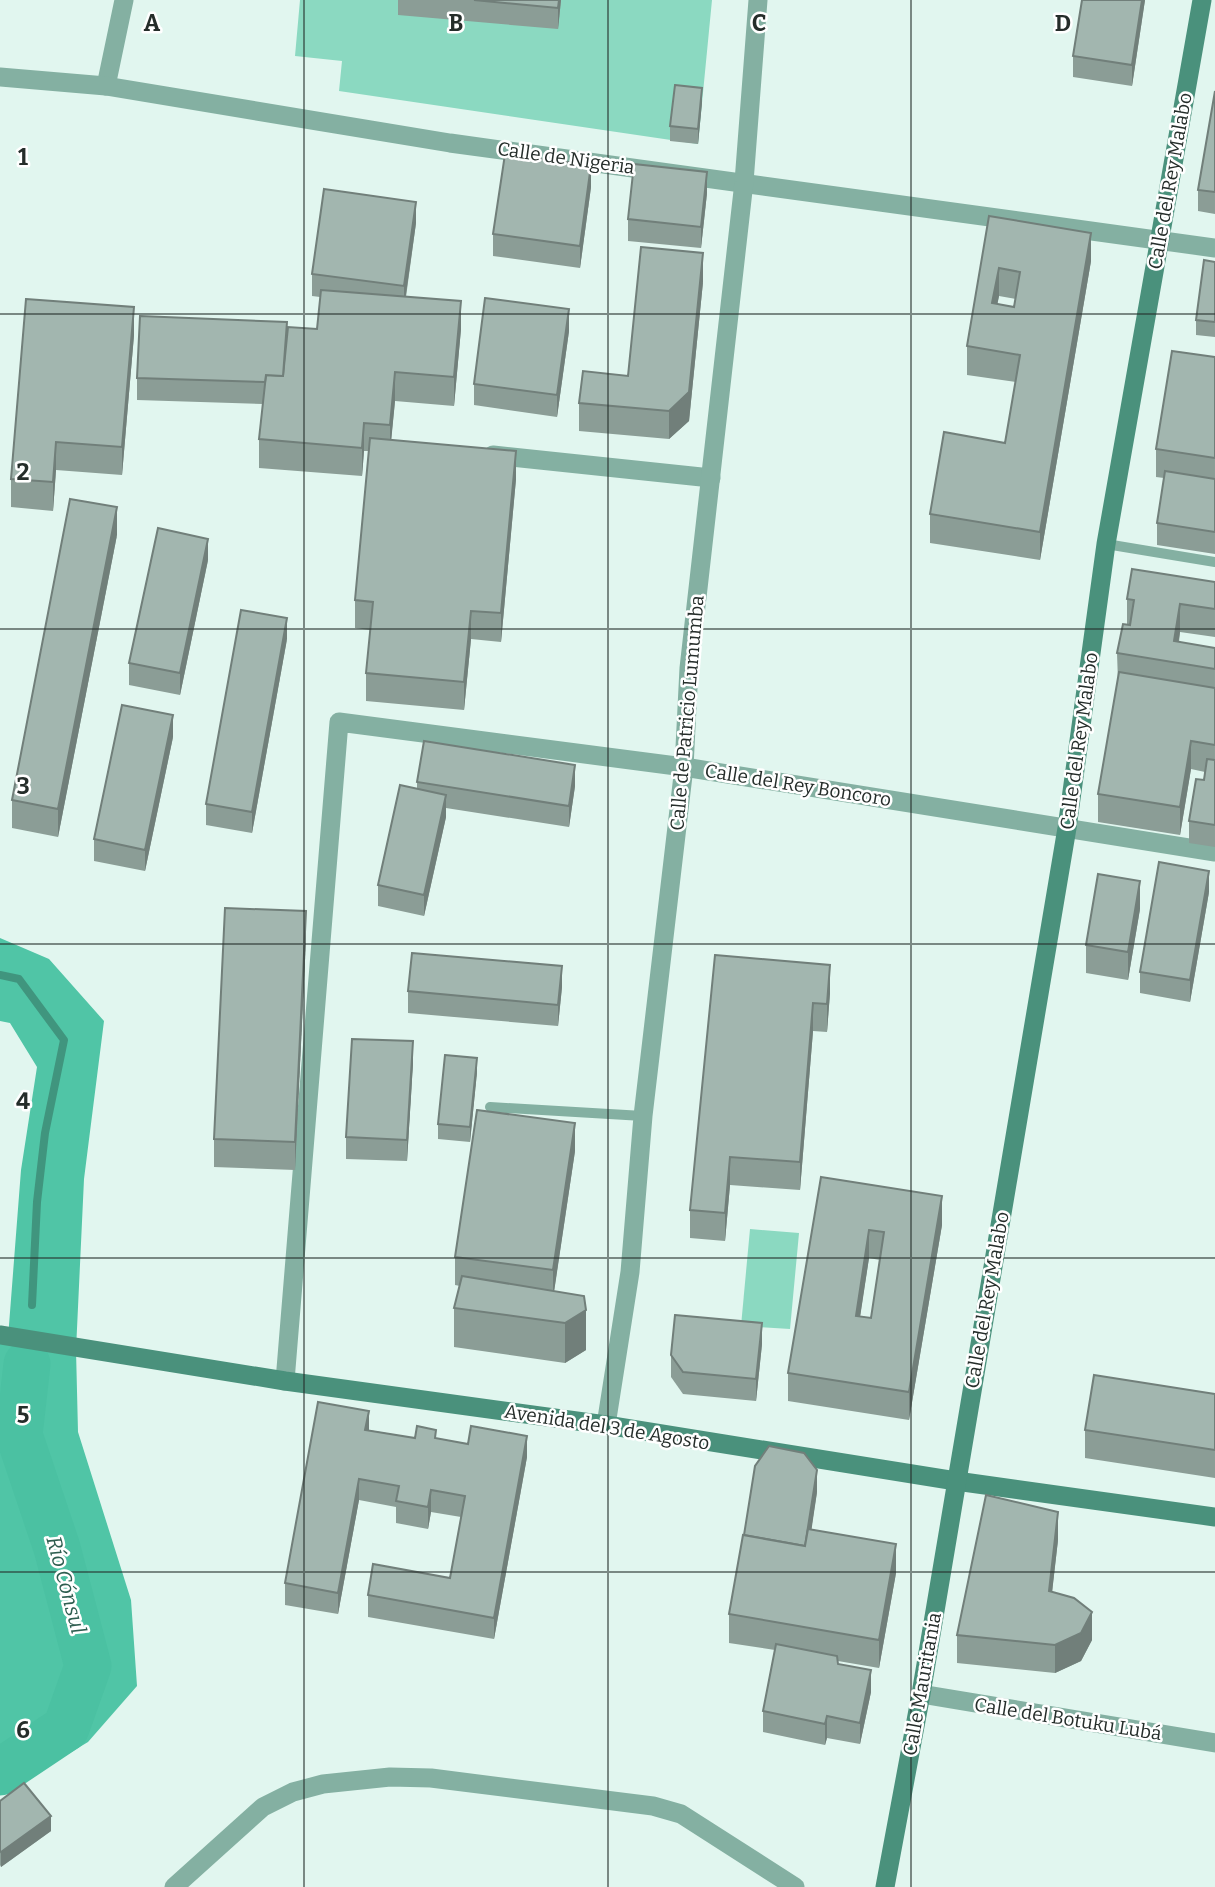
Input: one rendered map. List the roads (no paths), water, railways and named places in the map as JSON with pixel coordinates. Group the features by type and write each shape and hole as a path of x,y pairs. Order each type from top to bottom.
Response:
{"main road":[{"name":"Calle del Rey Malabo","path":"956,1481 1067,828 1107,544 1202,0"},
{"name":"Avenida del 3 de Agosto","path":"0,1335 285,1381 606,1425 956,1481 1215,1517"},
{"name":"Calle Mauritania","path":"885,1887 921,1694 956,1481"}],"street":[{"path":"106,86 124,0"},
{"name":"Calle de Patricio Lumumba","path":"606,1425 631,1272 643,1116 684,767 689,668 744,182 758,0"},
{"name":"Calle de Nigeria","path":"0,77 106,86 450,143 1215,248"},
{"path":"472,453 711,478"},
{"name":"Calle del Rey Boncoro","path":"285,1381 339,722 684,767 1215,852"},
{"name":"Calle del Botuku Lubá","path":"921,1694 1215,1743"},
{"path":"174,1887 263,1807 293,1792 323,1784 390,1777 431,1778 653,1806 681,1814 795,1887"}],"lane":[{"path":"1107,544 1215,562"},
{"path":"489,1107 643,1116"}],"waterway":[{"name":"Río Cónsul","path":"0,975 19,979 64,1040 45,1133 37,1202 32,1305"},
{"name":"Río Cónsul","path":"0,1772 66,1728 88,1666 57,1548 19,1435 27,1364"}]}
